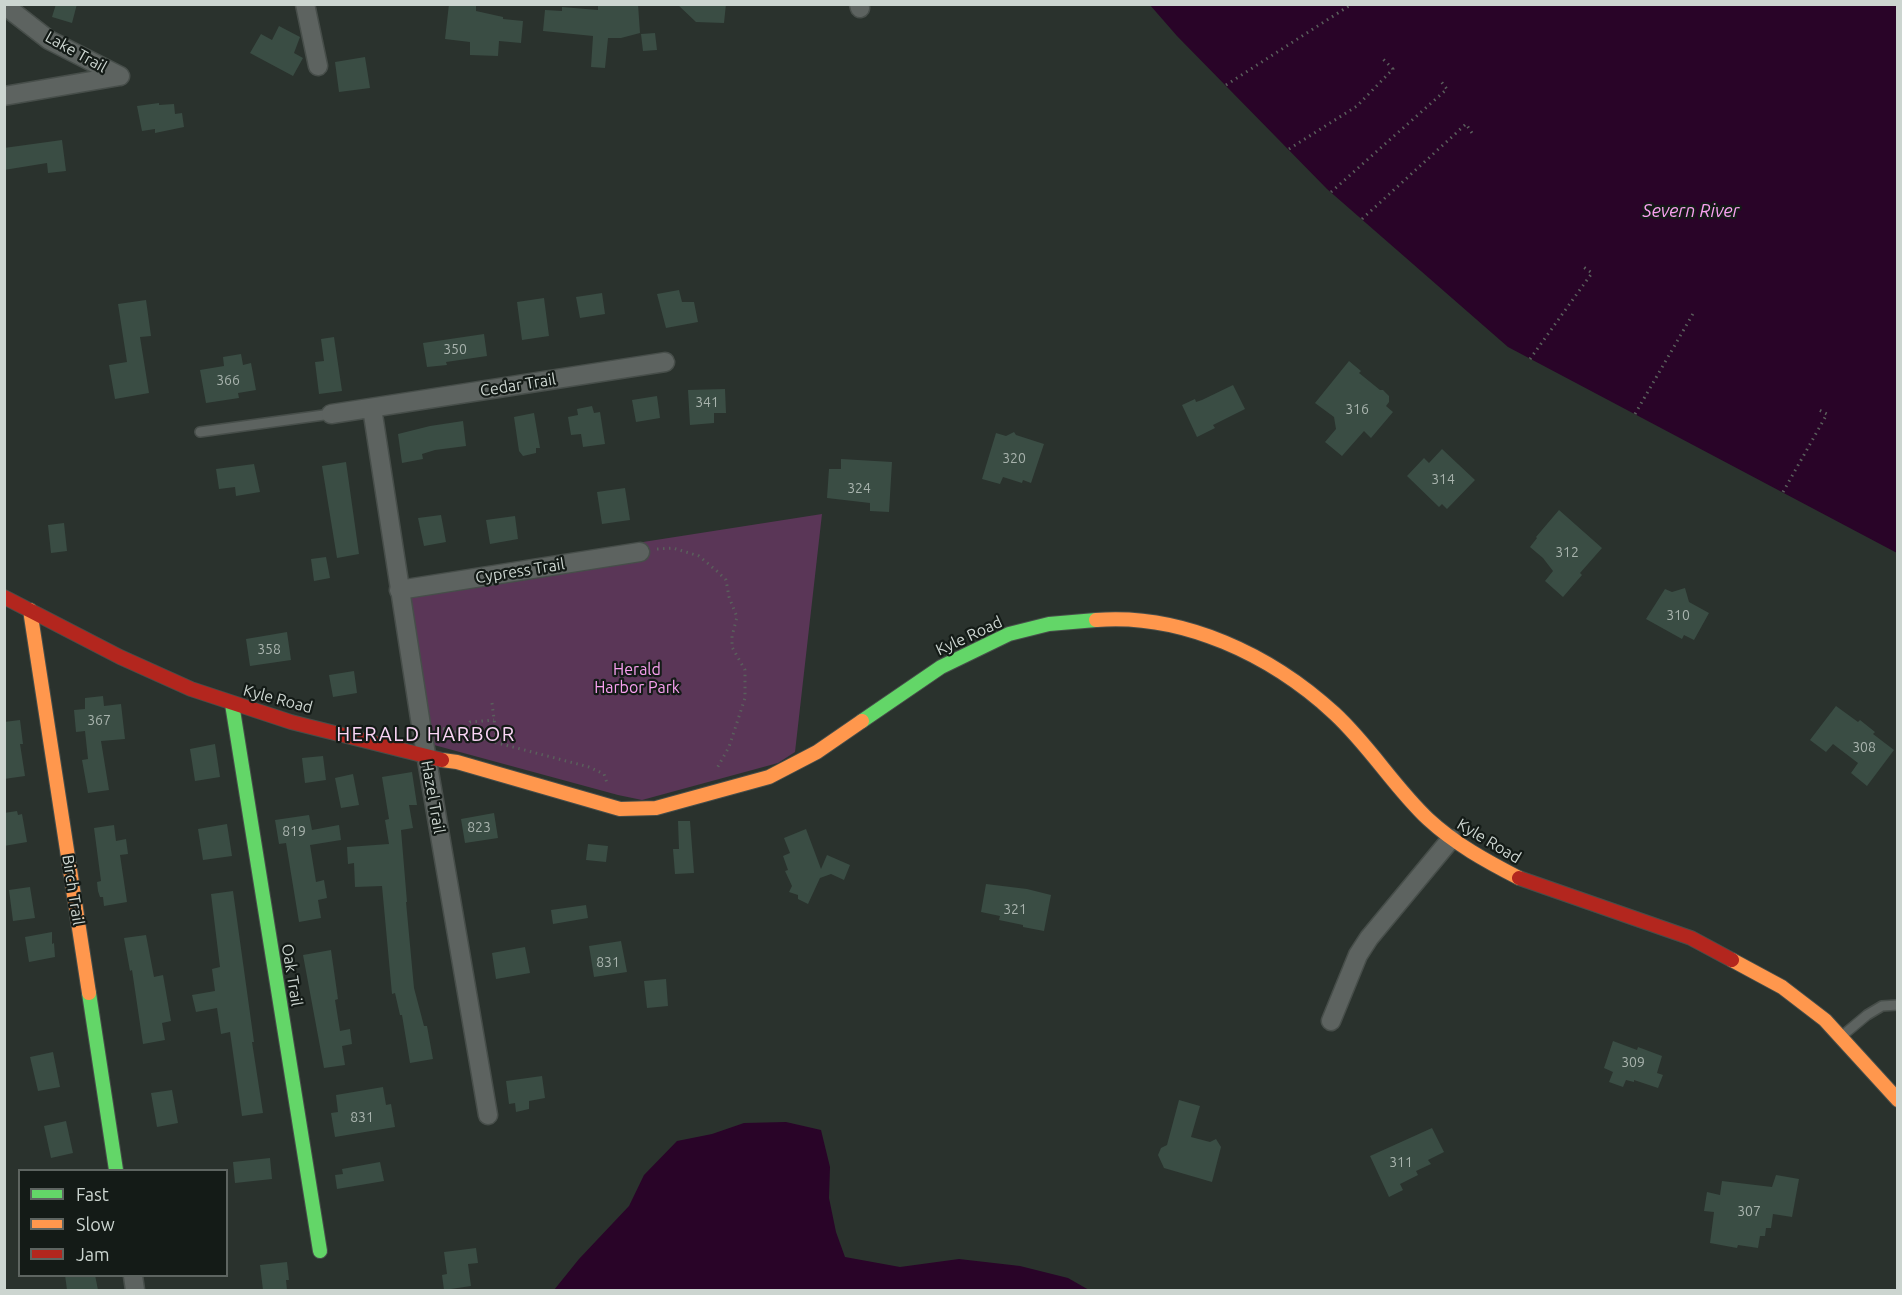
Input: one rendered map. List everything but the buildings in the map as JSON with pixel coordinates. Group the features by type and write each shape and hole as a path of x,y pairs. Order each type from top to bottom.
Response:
{"street":[{"path":"305,4 318,66"},
{"name":"Lake Trail","path":"4,5 49,40 120,76 4,96"},
{"name":"Cedar Trail","path":"331,414 665,362"},
{"name":"Hazel Trail","path":"372,408 426,757 488,1115"},
{"name":"Cypress Trail","path":"399,590 640,552"},
{"name":"Kyle Road","path":"4,597 160,677 232,704 426,757 457,762 620,809 656,808 769,777 817,752 941,667 1009,634 1049,624 1121,618 1161,624 1207,635 1249,653 1289,677 1335,714 1426,817 1451,839 1485,861 1521,879 1690,938 1782,987 1825,1020 1898,1100"},
{"name":"Birch Trail","path":"30,610 116,1169"},
{"name":"Oak Trail","path":"232,704 320,1251"},
{"path":"1331,1021 1358,955 1369,938 1451,839"}],"lane":[{"path":"200,432 331,414"},
{"path":"1841,1037 1867,1015 1882,1006 1898,1005"}],"path":[{"path":"1226,85 1352,4"},
{"path":"1289,149 1357,106 1393,69 1383,59"},
{"path":"1331,192 1447,89 1439,79"},
{"path":"1362,219 1466,124 1472,133"},
{"path":"1530,359 1592,273 1582,266"},
{"path":"1635,414 1694,312"},
{"path":"1783,492 1827,414 1817,409"},
{"path":"640,552 673,548 699,556 726,580 729,597 737,616 732,647 745,670 745,698 729,747 713,774 706,794"},
{"path":"492,702 498,743"},
{"path":"464,734 470,722 494,720"},
{"path":"421,725 589,767 604,774 608,786 603,804"}],"green space":[{"name":"Herald Harbor Park","path":"822,514 795,752 778,763 642,800 434,745 409,596 645,558 643,542"}],"water":[{"name":"Severn River","path":"1150,5 1897,5 1897,553 1508,347 1327,189 1177,36"},
{"path":"786,1122 821,1130 830,1167 829,1198 836,1232 845,1257 900,1267 959,1259 1020,1266 1068,1278 1089,1290 554,1290 579,1259 629,1206 644,1175 677,1141 712,1134 744,1123"}],"traffic: fast":[{"path":"862,721 941,667 1009,634 1049,624 1096,620"},
{"path":"232,704 320,1251"},
{"path":"89,993 116,1169"}],"traffic: slow":[{"path":"30,610 89,993"},
{"path":"1096,620 1161,623 1193,631 1254,656 1282,673 1309,692 1347,725 1416,807 1438,828 1471,852 1519,878"},
{"path":"442,760 457,762 620,809 656,808 769,777 817,752 862,721"},
{"path":"1732,960 1782,987 1825,1020 1898,1100"}],"traffic: jam":[{"path":"4,597 120,657 191,689 291,722 442,760"},
{"path":"1519,878 1691,938 1732,960"}],"district":[{"name":"HERALD HARBOR","path":"426,734"}]}
